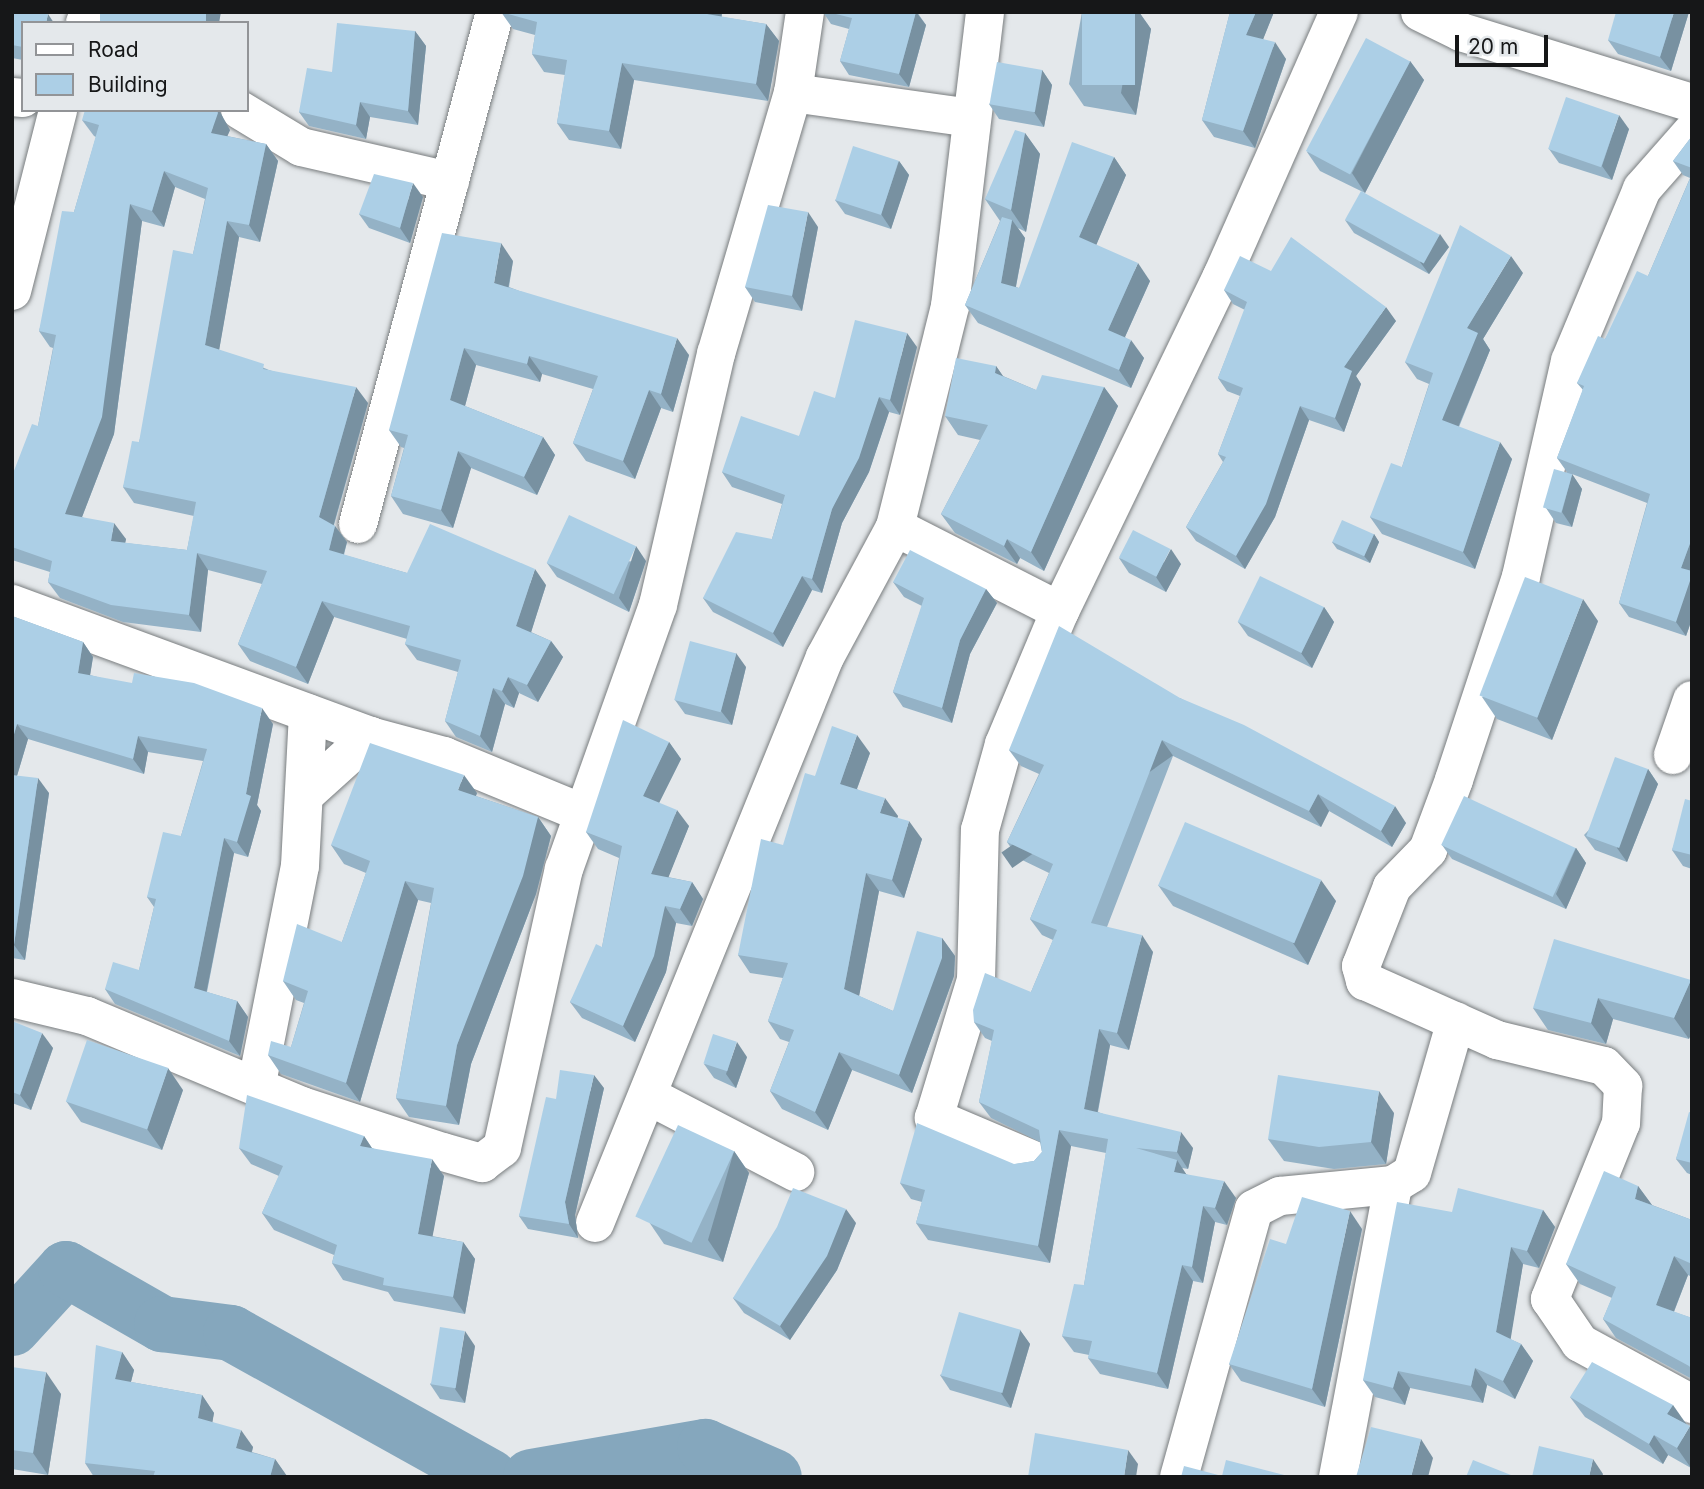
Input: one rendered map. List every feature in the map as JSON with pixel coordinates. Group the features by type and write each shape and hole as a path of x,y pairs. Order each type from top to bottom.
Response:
{"street":[{"path":"358,524 495,12"},
{"path":"12,998 87,1016 257,1083 302,1106 482,1163 502,1148 580,812 659,605 716,354 793,93 805,12"},
{"path":"596,1223 825,657 895,527 950,306 970,118 985,12"},
{"path":"1033,1160 934,1118 975,980 980,830 1004,744 1060,611 1222,276 1339,12"},
{"path":"1420,12 1461,32 1692,103"},
{"path":"793,93 970,118"},
{"path":"12,291 57,112"},
{"path":"243,112 301,147 450,181"},
{"path":"1692,132 1642,189 1570,360 1521,577 1446,804 1428,850 1392,887 1361,966 1366,981 1497,1040 1604,1066 1623,1086 1621,1123 1549,1299 1580,1343 1692,1404"},
{"path":"895,527 1060,611"},
{"path":"12,604 370,736 444,756 580,812"},
{"path":"1673,755 1692,700"},
{"path":"257,1083 308,792 308,713"},
{"path":"308,792 370,736"},
{"path":"1178,1477 1254,1209 1280,1196 1394,1185 1412,1173 1457,1021"},
{"path":"649,1096 794,1172"},
{"path":"1338,1477 1394,1185"}],"building":[{"path":"12,12 48,14 46,21 21,21 21,47 12,45"},
{"path":"100,12 206,12 206,21 100,21"},
{"path":"501,12 707,12 766,24 756,84 622,63 609,131 557,123 567,60 532,54 537,22"},
{"path":"828,12 916,12 899,74 840,61 852,18"},
{"path":"1082,12 1135,12 1135,85 1082,85"},
{"path":"1230,12 1256,12 1246,35 1275,42 1243,131 1202,120"},
{"path":"1616,12 1674,12 1660,57 1608,40"},
{"path":"337,23 415,31 408,111 360,102 356,125 299,112 307,68 332,72"},
{"path":"1366,38 1410,61 1350,174 1306,151"},
{"path":"997,62 1042,70 1035,112 990,104"},
{"path":"1566,97 1619,115 1601,167 1548,149"},
{"path":"84,112 218,112 211,133 266,144 249,225 227,221 205,345 264,364 263,369 356,387 319,517 335,526 329,550 407,573 430,524 535,569 516,626 551,641 527,685 508,677 502,691 493,688 480,736 445,721 461,660 405,644 410,626 322,601 296,667 238,644 267,571 197,553 189,615 111,605 48,582 52,561 12,547 12,476 32,424 38,426 56,335 39,331 62,211 74,212 99,125 82,120","holes":["164,171 208,188 193,254 173,250 139,442 132,441 123,487 196,502 187,550 111,541 114,523 65,514 102,417 130,204 152,211"]},
{"path":"1015,130 1025,133 1011,210 985,199"},
{"path":"1692,136 1692,168 1673,161"},
{"path":"1072,142 1114,157 1079,237 1138,263 1108,330 1131,340 1119,370 965,305 1002,217 1012,220 1001,283 1019,288"},
{"path":"853,146 899,161 881,215 835,200"},
{"path":"374,174 413,183 400,228 359,214"},
{"path":"1692,174 1692,538 1681,568 1692,571 1692,575 1676,622 1619,603 1650,494 1557,458 1584,386 1577,383 1598,336 1605,339 1637,271 1648,276"},
{"path":"1361,191 1440,235 1424,263 1345,220"},
{"path":"768,205 808,212 792,296 745,287"},
{"path":"1460,225 1511,256 1467,328 1478,333 1442,420 1500,442 1463,552 1370,517 1391,463 1402,467 1433,373 1405,362"},
{"path":"442,233 501,243 494,283 677,338 661,394 649,390 623,461 573,443 598,376 529,356 527,364 464,348 450,400 543,437 524,477 458,451 441,510 391,496 408,435 389,430"},
{"path":"1291,237 1386,307 1344,367 1352,371 1335,418 1300,406 1266,504 1236,556 1186,527 1226,457 1218,454 1243,388 1218,378 1247,302 1224,290 1240,256 1271,271"},
{"path":"855,320 907,333 890,400 879,397 859,458 832,509 812,579 802,576 773,633 703,598 736,532 772,539 785,495 722,472 741,416 799,436 814,391 835,398"},
{"path":"956,358 996,366 995,373 1036,390 1042,375 1104,387 1031,552 1007,539 1004,546 941,514 988,425 945,416"},
{"path":"1554,469 1572,474 1561,513 1543,507"},
{"path":"569,515 636,546 614,594 547,563"},
{"path":"1342,520 1374,534 1364,556 1332,542"},
{"path":"1133,530 1170,549 1156,577 1119,558"},
{"path":"910,550 986,589 960,640 942,708 893,692 924,598 893,582"},
{"path":"1260,576 1324,607 1301,653 1238,622"},
{"path":"1525,577 1583,599 1537,718 1479,696"},
{"path":"12,616 83,642 78,673 132,683 134,673 194,683 262,708 246,794 251,796 237,842 224,838 194,988 237,1001 229,1041 105,989 113,962 139,970 156,899 147,897 163,832 181,836 207,749 138,736 133,759 17,724 12,741"},
{"path":"1059,626 1180,698 1244,725 1395,806 1381,831 1318,794 1309,811 1162,740 1091,923 1142,935 1117,1033 1099,1029 1084,1109 1181,1132 1177,1152 1136,1148 1177,1160 1174,1172 1224,1181 1215,1208 1203,1206 1192,1267 1182,1265 1157,1373 1088,1358 1092,1341 1062,1336 1074,1284 1084,1285 1108,1139 1059,1130 1038,1246 916,1223 925,1190 900,1183 917,1123 1014,1164 1034,1161 1042,1152 1039,1130 979,1102 994,1030 974,1022 973,1010 985,973 1031,992 1057,930 1030,919 1053,864 1007,842 1044,765 1009,750"},
{"path":"690,641 736,653 721,712 674,700"},
{"path":"623,720 669,742 643,796 677,810 651,874 692,882 680,909 665,906 654,956 623,1026 570,1002 596,944 602,947 622,846 586,832"},
{"path":"832,726 857,735 840,784 885,798 880,813 909,821 892,880 866,873 844,989 893,1011 917,931 942,938 942,958 899,1075 839,1052 815,1112 770,1091 794,1030 768,1021 788,963 738,955 761,839 783,845 805,773 815,776"},
{"path":"370,743 464,775 458,790 538,817 523,876 457,1045 446,1106 396,1098 434,888 405,881 346,1083 268,1055 271,1041 291,1047 308,991 283,981 297,924 342,942 370,861 331,845"},
{"path":"1615,757 1648,769 1619,848 1586,836"},
{"path":"12,775 38,778 14,945 12,945"},
{"path":"1464,796 1575,848 1553,897 1441,845"},
{"path":"1685,799 1692,801 1692,855 1672,850"},
{"path":"1185,822 1321,880 1294,943 1158,886"},
{"path":"1554,939 1691,980 1674,1018 1598,998 1591,1023 1533,1008"},
{"path":"12,1021 42,1033 20,1095 12,1092"},
{"path":"713,1034 737,1042 727,1071 703,1063"},
{"path":"87,1040 168,1068 147,1129 66,1101"},
{"path":"560,1070 594,1075 565,1202 569,1224 519,1216 546,1097 556,1099"},
{"path":"1278,1075 1379,1091 1371,1142 1319,1147 1268,1139"},
{"path":"247,1095 364,1136 360,1146 432,1159 418,1234 463,1242 453,1297 383,1285 384,1278 332,1263 337,1245 262,1213 283,1166 239,1148"},
{"path":"1689,1112 1692,1113 1692,1163 1676,1159"},
{"path":"678,1125 734,1151 692,1243 635,1217"},
{"path":"1604,1171 1638,1186 1635,1199 1692,1220 1692,1264 1674,1256 1656,1305 1692,1318 1692,1369 1603,1319 1616,1287 1566,1264"},
{"path":"793,1188 846,1209 827,1256 780,1326 733,1298 777,1227"},
{"path":"1458,1188 1543,1210 1527,1251 1511,1247 1496,1332 1521,1344 1503,1381 1475,1368 1471,1386 1398,1371 1393,1388 1363,1380 1397,1202 1452,1212"},
{"path":"1302,1197 1350,1211 1312,1389 1229,1364 1270,1239 1286,1244"},
{"path":"959,1312 1021,1330 1002,1393 941,1375"},
{"path":"440,1327 465,1331 456,1388 431,1384"},
{"path":"96,1345 122,1352 115,1379 202,1395 198,1418 241,1430 236,1448 275,1459 270,1477 153,1477 155,1471 85,1463"},
{"path":"1592,1362 1673,1405 1667,1414 1690,1426 1677,1448 1654,1435 1649,1444 1570,1397"},
{"path":"12,1367 46,1372 33,1453 12,1450"},
{"path":"1371,1427 1421,1439 1411,1477 1356,1477"},
{"path":"1035,1433 1128,1450 1124,1477 1028,1477"},
{"path":"1539,1446 1593,1459 1589,1477 1532,1477"},
{"path":"1226,1460 1292,1477 1181,1477 1184,1466 1222,1476"},
{"path":"1473,1460 1516,1477 1466,1477"}],"waterway":[{"path":"12,1328 66,1269 162,1324 231,1333 490,1477"},
{"path":"531,1477 705,1447 774,1477"}]}
